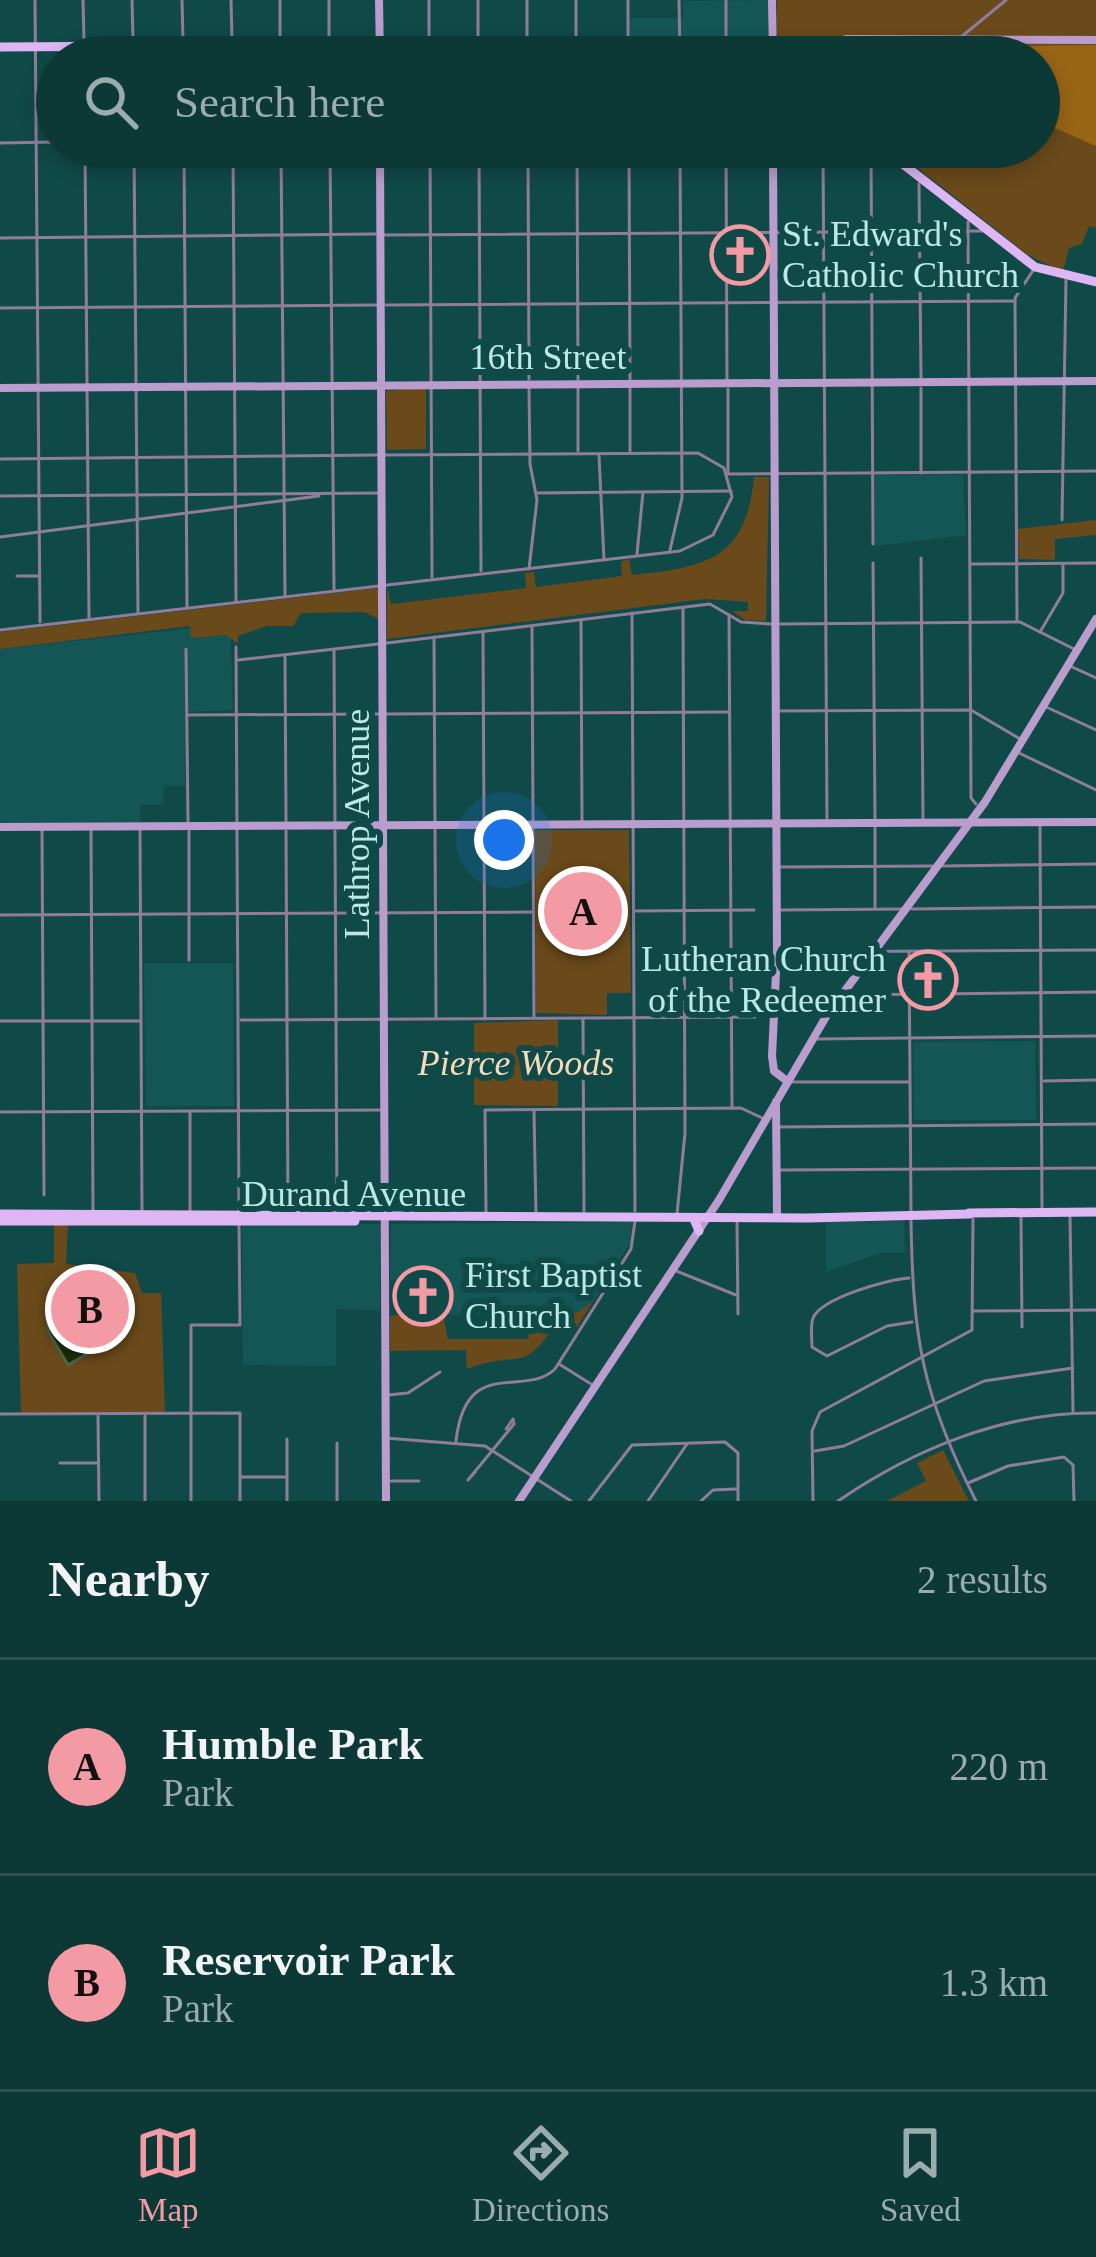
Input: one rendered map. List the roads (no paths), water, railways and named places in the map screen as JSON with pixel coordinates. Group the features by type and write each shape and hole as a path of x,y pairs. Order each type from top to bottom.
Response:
{"main road":[{"path":"0,47 35,47"},
{"path":"909,168 1035,267 1096,282"},
{"name":"Durand Avenue","path":"0,1218 1096,1212"},
{"name":"Durand Avenue","path":"386,1218 708,1216"},
{"name":"Durand Avenue","path":"239,1218 332,1217"},
{"path":"694,1219 699,1231"}],"street":[{"path":"0,142 36,142 34,0"},
{"path":"83,0 84,36"},
{"path":"132,0 133,36"},
{"path":"182,0 183,36"},
{"path":"231,0 232,36"},
{"path":"280,0 280,36"},
{"path":"329,0 329,36"},
{"path":"379,0 380,36"},
{"path":"429,0 429,36"},
{"path":"478,0 478,36"},
{"path":"526,0 527,36"},
{"path":"576,0 576,36"},
{"path":"628,0 628,36"},
{"path":"680,0 680,36"},
{"path":"726,0 726,36"},
{"path":"772,0 772,36"},
{"path":"964,36 1006,0"},
{"path":"1060,40 1096,40"},
{"path":"36,168 40,626"},
{"path":"85,168 89,620"},
{"path":"134,168 138,614"},
{"path":"184,168 188,608"},
{"path":"232,168 236,602"},
{"path":"281,168 285,596"},
{"path":"330,168 334,590"},
{"name":"Lathrop Avenue","path":"380,168 386,1501"},
{"path":"430,168 432,578"},
{"path":"478,168 481,574"},
{"path":"528,168 530,454 536,493 529,569"},
{"path":"577,168 578,454"},
{"path":"628,168 630,454"},
{"path":"670,552 682,492 680,168"},
{"path":"0,630 670,552 690,548 713,535 726,518 733,491 728,474 726,168"},
{"path":"773,168 777,952 772,1065 787,1081 910,1082"},
{"path":"823,168 826,824"},
{"path":"871,168 873,544"},
{"path":"920,176 921,472"},
{"path":"969,214 971,798 981,801"},
{"path":"0,238 988,230"},
{"path":"1017,622 1015,301 1035,267"},
{"path":"1062,520 1066,278"},
{"path":"0,308 1015,301"},
{"name":"16th Street","path":"0,388 1096,381"},
{"path":"0,459 682,453 708,456 728,474 1096,471"},
{"path":"599,454 604,560"},
{"path":"536,493 733,491"},
{"path":"637,556 643,492"},
{"path":"0,496 382,493"},
{"path":"0,537 333,494"},
{"path":"921,558 923,823"},
{"path":"873,562 875,909"},
{"path":"1040,632 1063,593 1063,563"},
{"path":"970,564 1096,563"},
{"path":"16,576 40,576"},
{"path":"236,661 716,604 747,623 1017,622 1077,650"},
{"path":"676,1214 685,1108 682,607"},
{"path":"456,1441 466,1409 487,1385 502,1379 537,1381 558,1363 631,1249 635,1217 632,613"},
{"path":"729,613 731,1108"},
{"path":"581,619 582,826"},
{"path":"519,1501 598,1389 699,1231 841,994 1016,752 1077,650 1093,632 1096,619"},
{"path":"532,625 534,1018"},
{"path":"483,631 485,1018"},
{"path":"434,637 436,1019"},
{"path":"191,1501 190,1325 240,1325 236,647"},
{"path":"186,649 189,961"},
{"path":"332,1217 336,1110 334,649"},
{"path":"285,655 288,1214"},
{"path":"1069,665 1096,678"},
{"path":"1044,706 1096,730"},
{"path":"776,711 971,710 1023,741"},
{"path":"188,715 730,712"},
{"path":"1016,752 1096,790"},
{"path":"1040,822 1042,1212"},
{"path":"0,829 1096,822"},
{"path":"40,829 44,1195"},
{"path":"140,829 142,1218"},
{"path":"91,830 93,1218"},
{"path":"777,867 1096,864"},
{"path":"777,910 1096,907"},
{"path":"634,911 754,910"},
{"path":"0,915 533,912"},
{"path":"777,952 1096,950"},
{"path":"909,951 913,1322 930,1403 976,1501"},
{"path":"772,995 1096,992"},
{"path":"238,1020 755,1017"},
{"path":"583,1018 584,1215"},
{"path":"0,1021 141,1021"},
{"path":"812,1039 1096,1036"},
{"path":"1042,1081 1096,1080"},
{"path":"776,1101 777,1215"},
{"path":"486,1215 485,1110 731,1108 766,1120"},
{"path":"534,1109 536,1215"},
{"path":"0,1112 386,1110"},
{"path":"190,1111 191,1218"},
{"path":"777,1127 1096,1124"},
{"path":"777,1170 1096,1168"},
{"path":"1070,1212 1073,1412"},
{"path":"1021,1213 1022,1327"},
{"path":"820,1412 970,1333 971,1214"},
{"path":"737,1216 738,1314"},
{"path":"674,1270 738,1296"},
{"path":"912,1278 872,1284 818,1311 812,1322 812,1346 819,1356 887,1326 913,1322"},
{"path":"973,1311 1096,1310"},
{"path":"558,1363 598,1389"},
{"path":"812,1451 844,1446 930,1403 994,1378 1073,1368"},
{"path":"386,1395 409,1393 440,1372"},
{"path":"813,1501 817,1405"},
{"path":"838,1501 947,1444 1018,1418 1096,1412"},
{"path":"0,1414 240,1414 240,1501"},
{"path":"98,1414 99,1501"},
{"path":"145,1414 145,1501"},
{"path":"476,1472 506,1429"},
{"path":"386,1438 493,1448 571,1501"},
{"path":"287,1439 287,1501"},
{"path":"648,1501 688,1442"},
{"path":"589,1501 632,1445 688,1442 731,1444 738,1453 738,1501"},
{"path":"337,1443 337,1501"},
{"path":"967,1484 1025,1462 1070,1460 1074,1501"},
{"path":"60,1463 98,1463"},
{"path":"240,1477 287,1477"},
{"path":"386,1481 419,1481"},
{"path":"700,1501 713,1490 738,1489"}],"place":[{"name":"St. Edward's Catholic Church","path":"740,255"},
{"name":"Humble Park","path":"583,911"},
{"name":"Lutheran Church of the Redeemer","path":"928,980"},
{"name":"First Baptist Church","path":"423,1296"},
{"name":"Reservoir Park","path":"90,1309"}],"park label":[{"name":"Pierce Woods","path":"516,1063"}]}
